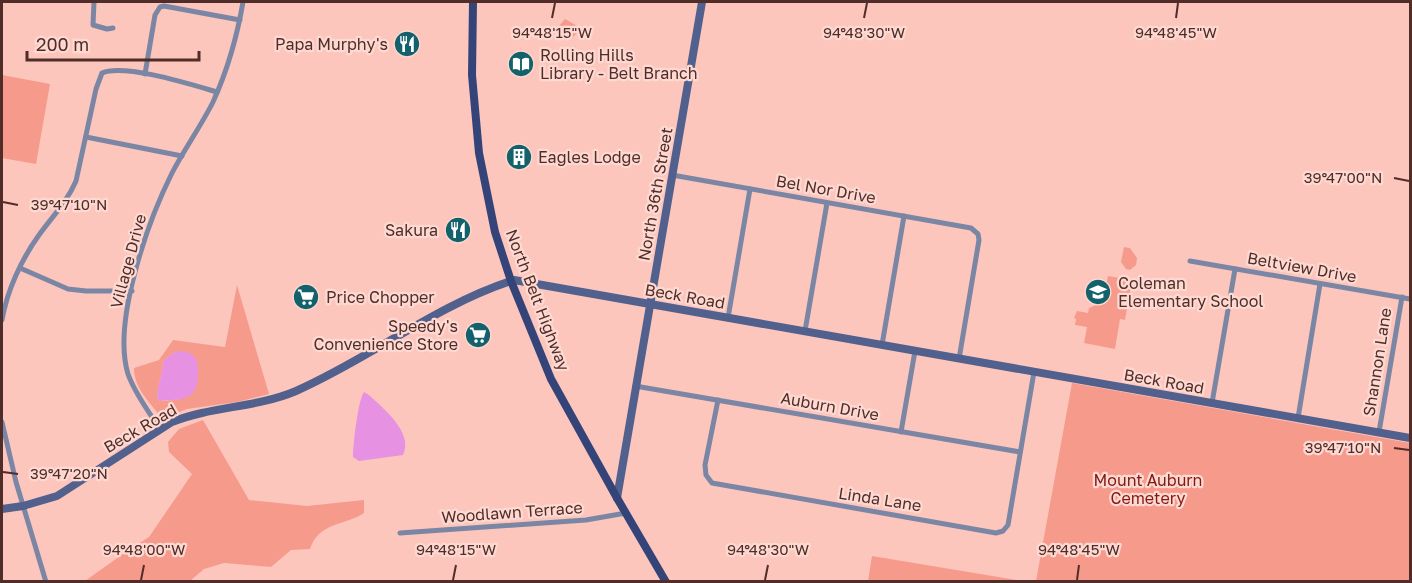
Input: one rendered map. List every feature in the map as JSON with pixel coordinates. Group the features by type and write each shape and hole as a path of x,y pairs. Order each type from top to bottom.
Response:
{"main road":[{"name":"North Belt Highway","path":"473,2 472,75 479,153 495,232 511,281 550,379 666,582"}],"street":[{"path":"94,2 93,25 107,29 114,28"},
{"name":"Village Drive","path":"160,429 136,391 128,371 124,332 147,231 158,202 217,92 234,46 243,2"},
{"name":"North 36th Street","path":"617,498 702,2"},
{"path":"145,74 156,15 160,7 240,20"},
{"path":"2,320 10,291 20,268 38,237 70,195 76,181 96,89 102,73 115,70 145,74 217,92"},
{"path":"86,137 182,156"},
{"name":"Bel Nor Drive","path":"672,175 970,228 976,231 979,240 959,358"},
{"path":"728,318 750,189"},
{"path":"805,332 827,203"},
{"path":"882,345 903,216"},
{"name":"Beltview Drive","path":"1190,261 1410,299"},
{"path":"20,268 68,289 132,291"},
{"path":"1212,403 1235,269"},
{"name":"Beck Road","path":"2,509 23,506 57,496 172,422 192,414 262,403 330,376 454,305 511,281 551,286 1410,438"},
{"path":"1298,418 1320,284"},
{"name":"Shannon Lane","path":"1379,432 1402,297"},
{"path":"901,432 915,351"},
{"path":"1020,452 1034,372"},
{"name":"Auburn Drive","path":"635,386 1020,452"},
{"name":"Linda Lane","path":"718,400 705,465 706,475 712,483 996,533 1003,531 1008,525 1020,452"},
{"path":"2,422 23,506 46,582"},
{"name":"Woodlawn Terrace","path":"400,533 586,520 626,513"}],"green space":[{"path":"565,19 579,27 578,32 572,38 566,37 558,27"},
{"path":"2,75 50,84 36,164 2,158"},
{"path":"1124,247 1130,248 1137,258 1136,265 1130,270 1126,269 1121,262"},
{"path":"1108,276 1132,280 1125,320 1120,319 1115,349 1084,343 1087,327 1075,325 1076,319 1074,318 1077,311 1088,313 1089,308 1101,300"},
{"path":"237,285 269,394 237,402 187,409 164,418 139,388 134,368 159,360 173,340 225,347","holes":["175,352 192,394 176,400 160,401 157,398 164,360"]},
{"name":"Mount Auburn Cemetery","path":"1072,383 1410,443 1410,581 1036,581"},
{"path":"203,420 249,500 307,506 364,500 364,513 326,529 314,540 310,549 291,550 271,567 224,563 204,569 190,581 85,581 149,537 192,474 169,452 168,442 179,429"},
{"path":"872,556 1023,581 868,581"}],"shaded area":[{"path":"182,351 197,360 196,387 192,394 185,398 160,401 157,398 164,360 175,352"},
{"path":"364,392 389,414 401,430 405,447 403,455 359,461 353,457 358,413"}],"place":[{"name":"Papa Murphy's","path":"407,44"},
{"name":"Rolling Hills Library - Belt Branch","path":"521,64"},
{"name":"Eagles Lodge","path":"519,157"},
{"name":"Sakura","path":"458,230"},
{"name":"Coleman Elementary School","path":"1098,292"},
{"name":"Price Chopper","path":"306,297"},
{"name":"Speedy's Convenience Store","path":"478,335"}]}
